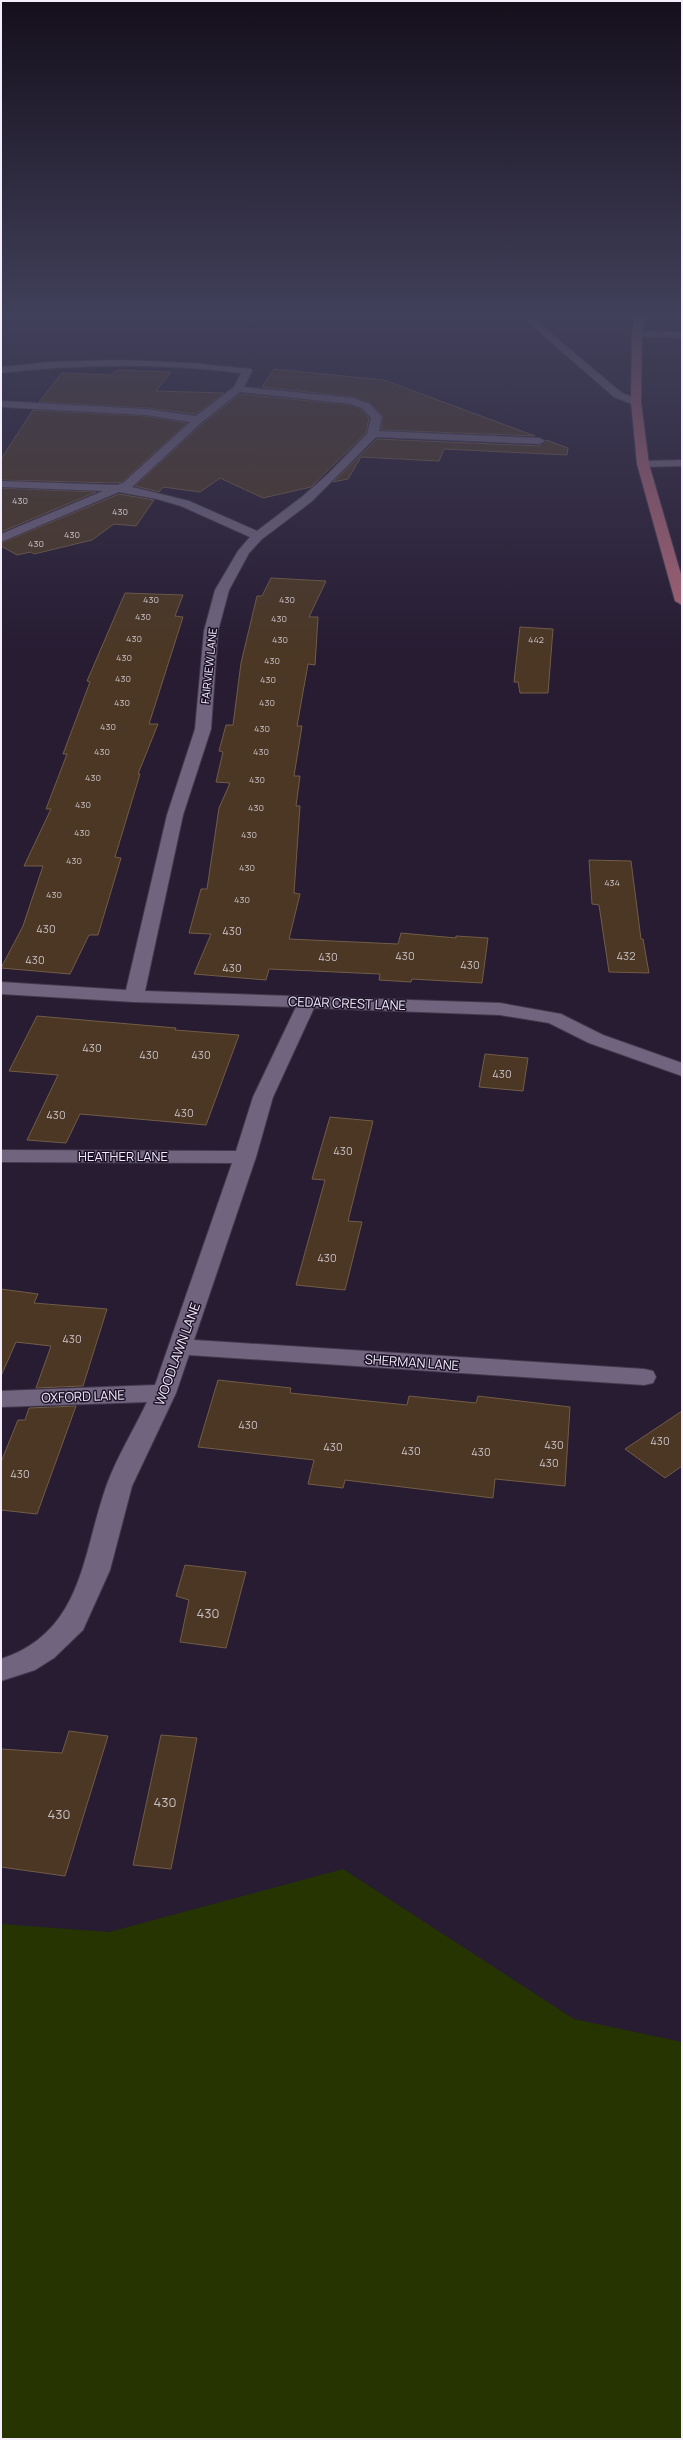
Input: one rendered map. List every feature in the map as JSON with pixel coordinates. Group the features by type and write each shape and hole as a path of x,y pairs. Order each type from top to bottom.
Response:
{"main road":[{"path":"639,429 643,464 682,601"}],"street":[{"path":"1,538 127,484 188,429"},
{"path":"374,429 373,434 539,441"},
{"name":"FAIRVIEW LANE","path":"134,996 175,815 203,729 211,631 222,590 244,551 258,536 307,499 373,434"},
{"path":"643,464 682,463"},
{"path":"1,484 116,490 157,496 182,503 258,536"},
{"name":"CEDAR CREST LANE","path":"1,988 134,996 500,1009 554,1018 596,1040 682,1070"},
{"name":"WOODLAWN LANE","path":"1,1670 25,1662 44,1650 73,1622 97,1570 119,1486 164,1394 245,1157 250,1130 274,1070 308,1002"},
{"name":"HEATHER LANE","path":"1,1156 245,1157"},
{"name":"SHERMAN LANE","path":"180,1347 644,1377"},
{"name":"OXFORD LANE","path":"1,1399 164,1394"}],"green space":[{"path":"343,1869 574,2019 682,2042 682,2439 1,2439 1,1924 109,1932"}],"building":[{"path":"21,429 181,429 122,482 117,483 1,480 1,459"},
{"path":"197,429 367,429 366,433 311,487 263,498 220,478 200,492 163,487 159,492 135,486"},
{"path":"516,429 535,436 381,430"},
{"path":"377,439 539,446 546,440 568,448 567,455 444,449 439,461 361,457 348,479 333,482"},
{"path":"1,488 96,492 1,532"},
{"path":"119,494 154,500 136,526 114,524 92,540 34,554 31,552 17,555 1,546 1,543"},
{"path":"271,578 326,581 309,617 318,617 315,665 308,664 297,726 302,726 294,776 300,776 296,806 300,806 294,893 300,894 289,939 398,944 401,933 456,938 456,936 488,938 482,983 412,979 411,982 379,980 380,974 269,969 266,980 194,974 211,934 189,933 201,889 207,889 219,808 230,783 216,782 223,752 219,751 226,725 233,725 241,663 257,596 262,596"},
{"path":"125,593 183,595 175,616 183,617 149,724 158,724 138,774 140,774 115,857 121,858 98,935 89,935 70,974 1,968 23,926 43,866 24,866 51,809 46,809 67,754 63,754 90,682 87,681"},
{"path":"520,627 553,629 548,693 520,693 518,682 514,682"},
{"path":"589,860 631,861 641,939 643,939 649,973 609,972 599,905 592,904"},
{"path":"37,1016 239,1035 206,1125 80,1114 66,1143 27,1140 58,1075 9,1071"},
{"path":"485,1054 528,1058 523,1091 479,1087"},
{"path":"330,1117 373,1121 348,1221 362,1222 345,1290 296,1285 325,1180 312,1179"},
{"path":"1,1289 38,1294 34,1303 107,1309 83,1386 36,1388 51,1346 16,1342 1,1376"},
{"path":"218,1380 291,1388 290,1393 407,1405 409,1396 476,1403 478,1396 570,1407 565,1486 495,1479 493,1498 345,1480 343,1488 308,1484 314,1460 198,1447"},
{"path":"76,1406 37,1514 1,1510 1,1462 18,1420 25,1420 29,1408"},
{"path":"682,1411 682,1466 665,1478 625,1449"},
{"path":"185,1565 246,1572 226,1648 180,1642 189,1600 176,1596"},
{"path":"69,1731 108,1736 65,1876 1,1867 1,1749 62,1753"},
{"path":"161,1735 197,1738 171,1869 133,1865"}]}
